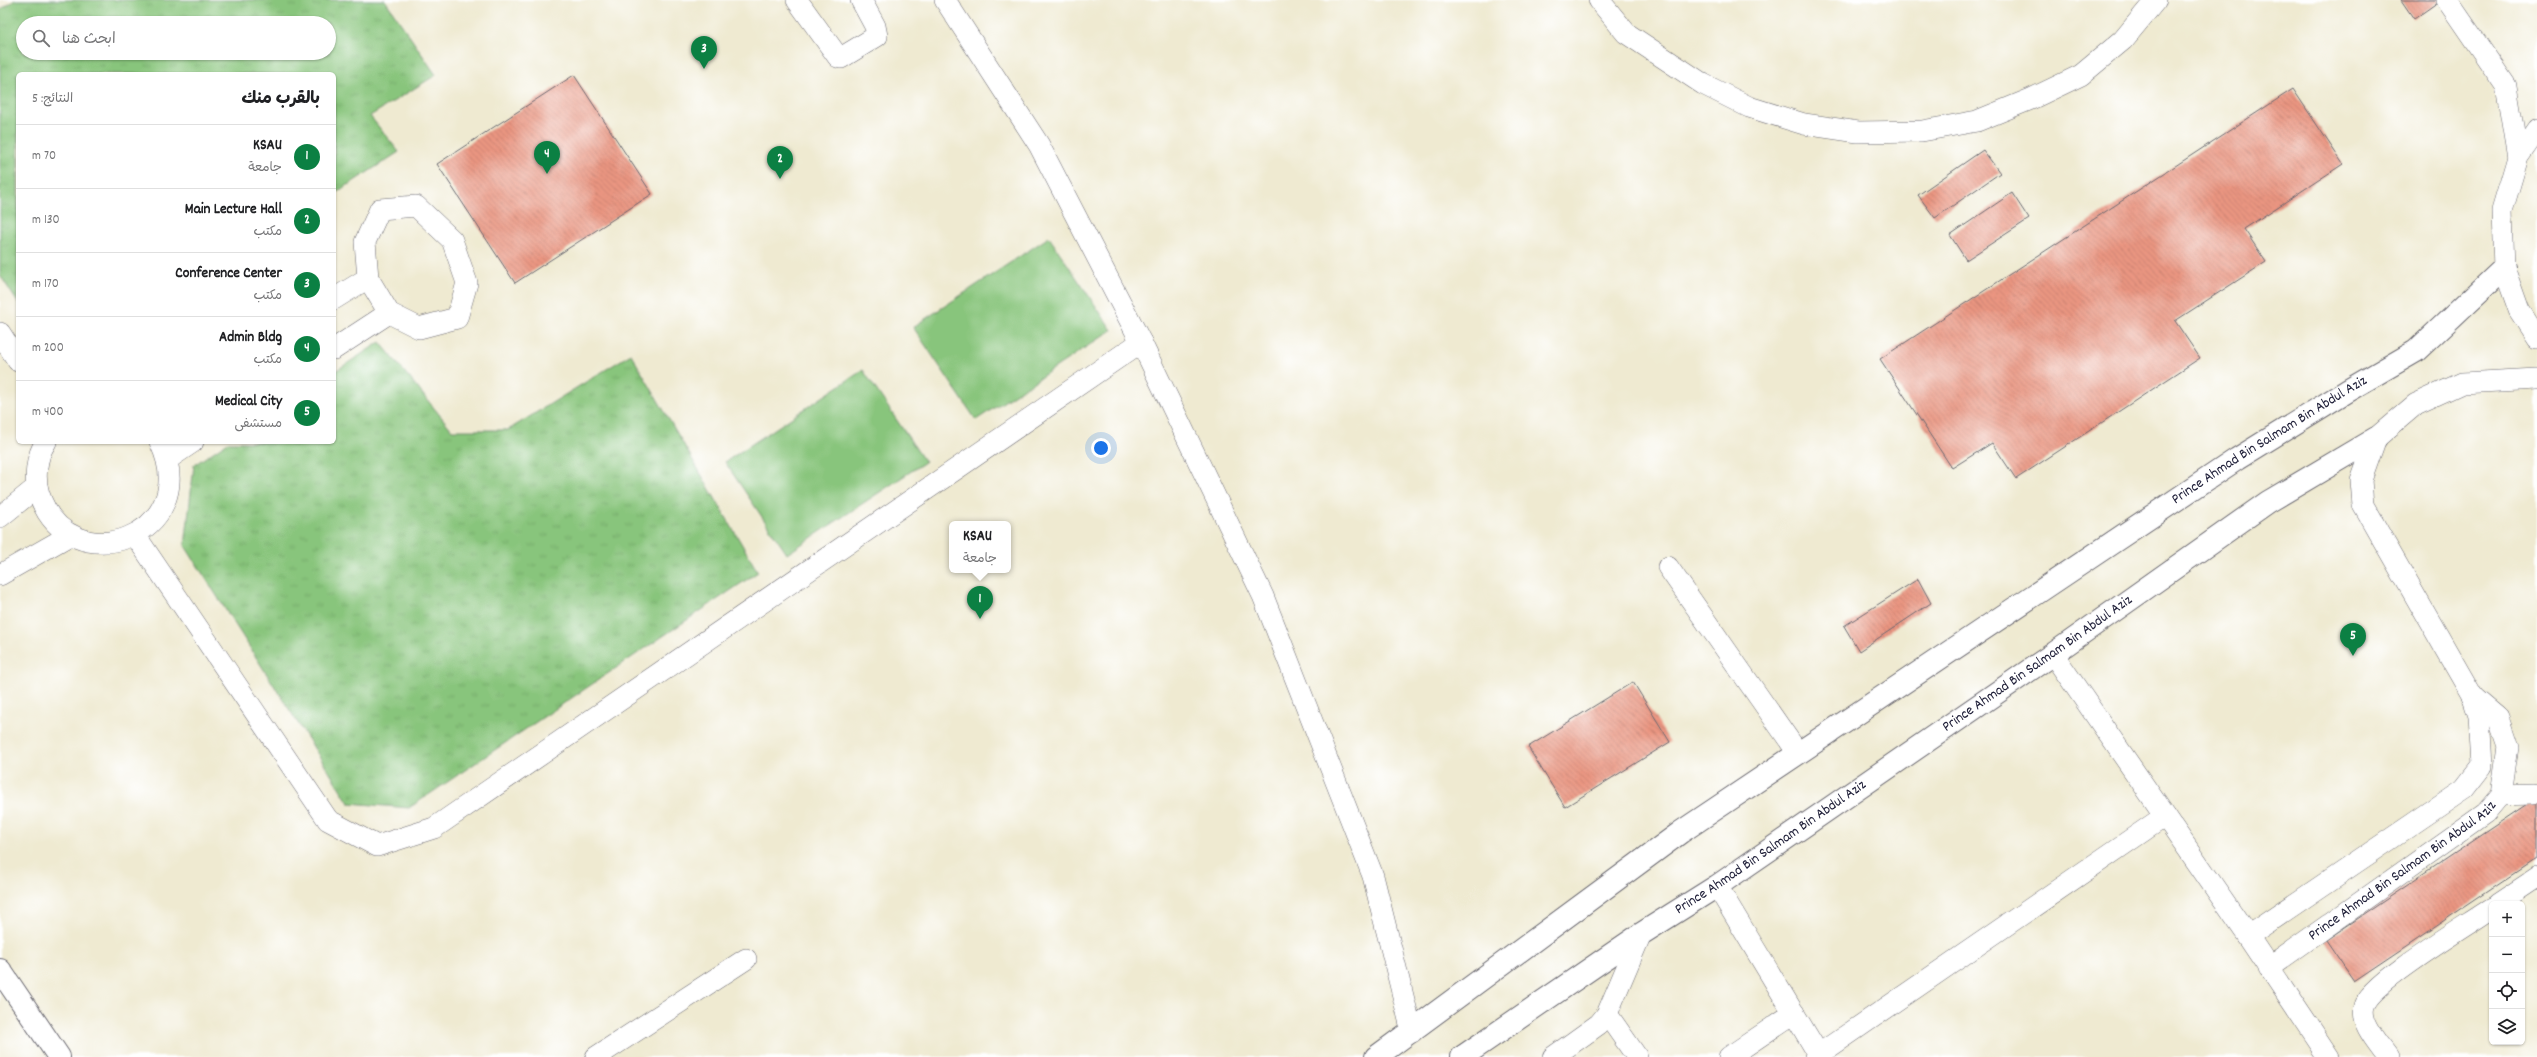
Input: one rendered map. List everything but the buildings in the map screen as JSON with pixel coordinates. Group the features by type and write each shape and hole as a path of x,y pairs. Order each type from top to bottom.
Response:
{"main road":[{"name":"Prince Ahmad Bin Salmam Bin Abdul Aziz","path":"1376,1057 1412,1032 1681,832 2237,459 2347,391 2416,351 2504,268"},
{"name":"Prince Ahmad Bin Salmam Bin Abdul Aziz","path":"1462,1057 1641,934 1717,886 2053,654 2268,502 2376,438"},
{"path":"0,970 59,1057"}],"street":[{"path":"797,0 838,57 841,58 877,36 876,26 861,0"},
{"path":"945,0 1039,145 1141,342 1263,596 1373,876 1412,1032"},
{"path":"1599,0 1626,33 1703,84 1749,107 1804,124 1858,132 1922,131 1977,121 2031,99 2081,75 2122,40 2156,0"},
{"path":"2447,0 2506,86 2518,157"},
{"path":"2537,130 2518,157 2502,211 2504,268 2519,310 2537,338"},
{"path":"416,206 452,240 467,283 457,318 419,328 389,313 368,278 365,242 380,210 416,206"},
{"path":"336,298 368,278"},
{"path":"336,348 389,313"},
{"path":"0,333 16,358"},
{"path":"135,535 328,820 377,846 434,828 1141,342"},
{"path":"2376,438 2416,404 2462,383 2537,380"},
{"name":"Prince Ahmad Bin Salmam Bin Abdul Aziz","path":"2248,936 2464,789 2482,766 2479,715 2473,697 2363,505 2361,480 2376,438"},
{"path":"45,444 38,465 37,487 43,506 55,522 70,535 91,542 114,542 135,535 153,521 165,503 170,481 164,450 186,444"},
{"path":"0,517 37,487"},
{"path":"0,575 70,535"},
{"path":"1668,567 1798,754"},
{"path":"2053,654 2248,936 2329,1057"},
{"name":"Prince Ahmad Bin Salmam Bin Abdul Aziz","path":"2268,968 2486,814 2501,795 2508,747 2498,718 2473,697"},
{"path":"2501,795 2533,794"},
{"path":"1717,886 1794,1013 1817,1056 2165,816"},
{"path":"2502,901 2537,878"},
{"path":"2388,1057 2366,1024 2363,1007 2370,994 2389,978 2489,910"},
{"path":"1553,1057 1599,1024 1607,1014 1641,934"},
{"path":"596,1057 746,959"},
{"path":"1729,1057 1794,1013"},
{"path":"1607,1014 1637,1057"}],"green space":[{"path":"15,0 385,0 436,75 370,116 399,152 336,193 336,72 16,72 16,300 0,275 0,10"},
{"path":"1049,237 1112,330 976,420 913,327"},
{"path":"380,342 452,430 508,430 631,354 758,572 409,808 349,803 185,546 194,465 225,444 336,444 336,371"},
{"path":"863,370 925,462 787,554 725,462"}],"place":[{"name":"Conference Center","path":"704,69"},
{"name":"Admin Bldg","path":"547,174"},
{"name":"Main Lecture Hall","path":"780,179"},
{"name":"KSAU","path":"980,619"},
{"name":"Medical City","path":"2353,656"}]}
